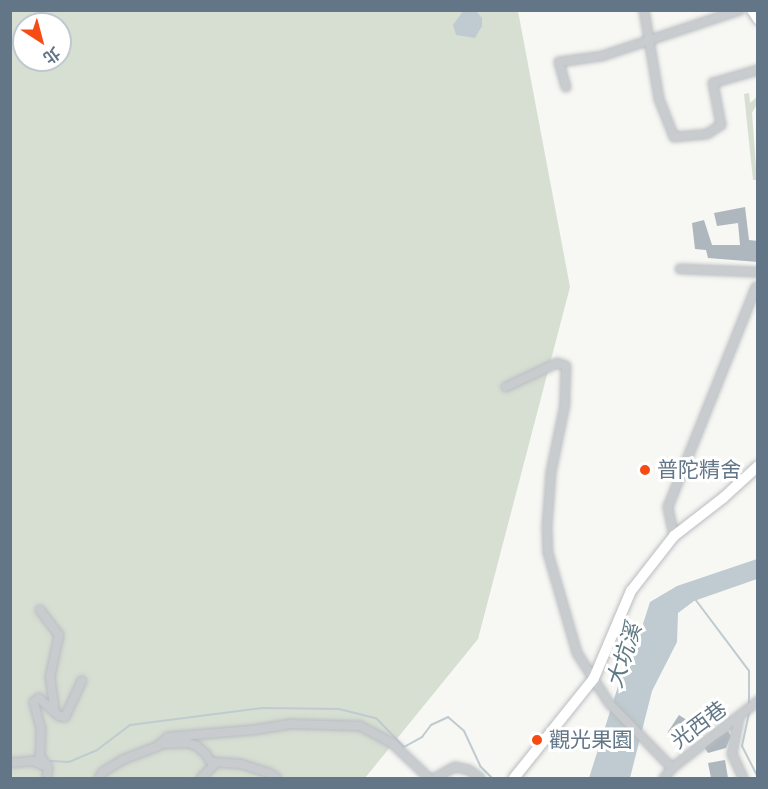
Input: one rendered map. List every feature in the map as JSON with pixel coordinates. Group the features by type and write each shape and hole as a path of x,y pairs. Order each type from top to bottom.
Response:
{"main road":[{"path":"752,10 758,19"},
{"path":"514,778 594,678 631,591 674,536 723,498 758,466"}],"street":[{"path":"644,10 658,99 674,137 707,134 721,125 713,83 758,70"},
{"path":"566,87 559,62 602,56 740,10"},
{"path":"681,269 758,272"},
{"path":"674,536 668,507 756,287"},
{"path":"506,387 557,363 566,366 566,404 551,472 546,527 548,553 577,653 609,703 672,768"},
{"path":"40,610 59,635 50,677 55,712"},
{"path":"46,778 48,767 40,756 41,729 34,702 39,698 55,712 65,717 82,681"},
{"name":"光西巷","path":"664,778 672,768 758,701"},
{"path":"739,718 732,754 743,778"},
{"path":"99,778 103,772 122,760 160,744 168,737 253,730 290,724 360,726 392,743 429,778"},
{"path":"160,744 188,743 197,746 212,762 242,764 277,778"},
{"path":"10,763 33,761 48,767"},
{"path":"201,778 213,766 212,762"},
{"path":"435,778 455,767 469,770 480,778"}],"shaded area":[{"path":"10,11 518,11 570,287 478,639 365,778 11,778"},
{"path":"463,11 476,11 482,18 482,26 475,38 456,35 453,25"},
{"path":"749,93 750,103 758,96 752,113 757,180 753,180 744,94"},
{"path":"757,559 757,579 694,601 678,613 677,642 652,691 630,778 589,778 620,680 634,652 650,602 677,586"}],"building":[{"path":"745,207 749,240 758,241 758,262 708,258 706,250 695,249 692,223 704,220 712,245 740,245 738,223 717,226 714,213"},
{"path":"679,715 693,724 682,742 668,733"},
{"path":"728,731 731,736 726,748 708,753 704,747"},
{"path":"725,760 728,778 711,778 708,763"}],"waterway":[{"path":"695,599 749,671 749,704"},
{"path":"51,761 69,762 97,750 130,725 263,708 339,709 376,718 404,747 422,737 431,725 448,717 464,731 480,766 492,778"},
{"path":"749,713 742,746 758,777"}],"place":[{"name":"普陀精舍","path":"645,470"},
{"name":"觀光果園","path":"537,740"}],"water label":[{"name":"大坑溪","path":"625,656"}]}
